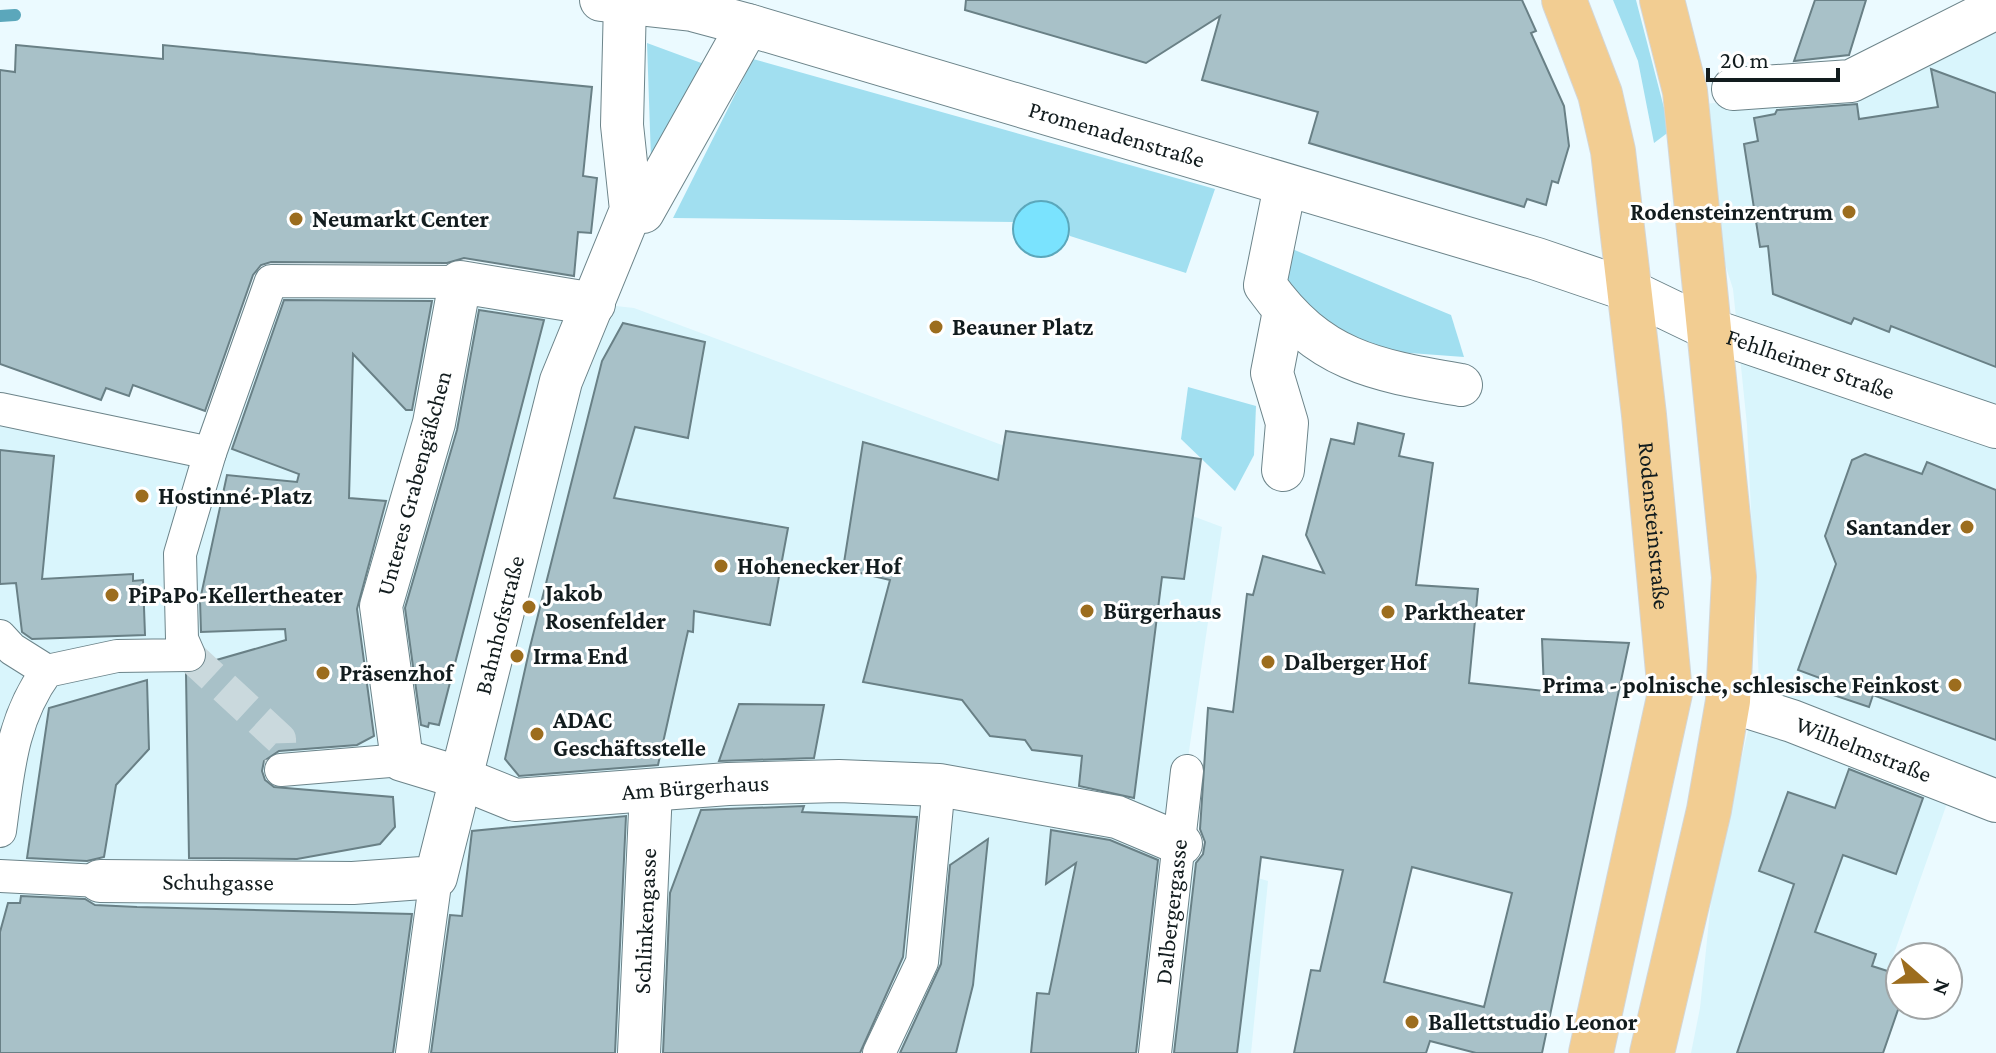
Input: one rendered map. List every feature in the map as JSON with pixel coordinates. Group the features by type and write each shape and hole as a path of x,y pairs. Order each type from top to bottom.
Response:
{"main road":[{"name":"Rodensteinstraße","path":"1564,0 1600,94 1613,151 1662,581 1670,693 1591,1053"},
{"path":"1652,1053 1709,810 1728,701 1734,577 1685,91 1662,0"}],"street":[{"name":"Promenadenstraße","path":"613,1 692,10 1537,259 1628,290"},
{"name":"Bahnhofstraße","path":"412,1053 436,877 458,777 561,381 631,210 613,1"},
{"path":"1733,89 1851,81 1996,8"},
{"name":"Bahnhofstraße","path":"631,210 643,212 746,28"},
{"path":"1285,186 1265,285 1284,311 1330,349 1378,371 1461,385"},
{"path":"0,831 11,752 27,698 47,671 117,656 189,655 182,639 180,554 210,453 271,281 460,282 594,304"},
{"name":"Unteres Grabengäßchen","path":"402,760 381,606 434,423 460,282"},
{"name":"Fehlheimer Straße","path":"1628,290 1711,330 1996,427"},
{"path":"1283,470 1287,423 1272,373 1284,311"},
{"path":"0,409 210,453"},
{"path":"0,636 12,649 47,671"},
{"name":"Wilhelmstraße","path":"1728,701 1792,721 1996,801"},
{"path":"281,770 402,760 458,777"},
{"name":"Dalbergergasse","path":"1155,1053 1187,771"},
{"name":"Am Bürgerhaus","path":"458,777 515,800 839,781 939,785 1117,817 1181,844"},
{"path":"879,1053 922,962 939,785"},
{"name":"Schlinkengasse","path":"639,1053 651,790"},
{"name":"Schuhgasse","path":"0,876 100,881 353,883 436,877"}],"shaded area":[{"path":"1613,0 1636,0 1670,131 1654,143 1638,61"},
{"path":"1996,15 1996,790 1957,775 1898,941 1884,941 1884,982 1859,1053 1691,1053 1700,1008 1713,882 1759,683 1747,425 1733,289 1719,245 1705,104 1853,88"},
{"path":"647,43 704,64 651,159"},
{"path":"753,59 1215,189 1186,273 1070,236 1066,214 1026,204 1013,222 673,218"},
{"path":"1041,201 1061,209 1069,229 1061,249 1041,257 1021,249 1013,229 1021,209"},
{"path":"1285,246 1451,315 1464,357 1383,351 1319,321 1281,282"},
{"path":"264,286 469,290 634,308 1222,527 1174,853 1268,881 1251,1053 0,1053 0,426 207,448"},
{"path":"1188,387 1256,406 1254,455 1235,491 1181,439"}],"building":[{"path":"966,0 1522,0 1536,31 1531,33 1564,106 1569,146 1558,183 1552,181 1546,205 1527,199 1524,207 1309,143 1318,112 1202,80 1220,16 1146,63 965,10"},
{"path":"1815,0 1866,0 1849,55 1794,61"},
{"name":"Neumarkt Center","path":"16,45 163,59 163,45 592,87 583,176 597,178 591,233 578,232 574,276 464,258 447,263 271,262 261,265 253,275 205,411 133,385 129,396 106,388 101,400 0,364 0,70 15,72"},
{"path":"1931,69 1996,93 1996,367 1891,326 1889,332 1854,318 1851,324 1773,294 1768,246 1760,247 1744,144 1758,141 1754,118 1775,114 1777,110 1857,104 1859,119 1938,107"},
{"path":"284,300 432,301 412,410 406,410 353,354 349,498 386,501 357,609 374,736 357,745 279,751 264,761 262,771 265,780 274,787 393,797 395,827 380,844 297,859 189,858 186,674 198,672 206,663 286,640 285,629 201,632 200,600 227,475 297,482 299,474 232,449"},
{"path":"479,310 544,320 439,725 429,723 428,727 421,725 405,608 457,430"},
{"path":"623,323 705,342 688,438 635,427 614,498 788,528 770,625 694,611 693,632 688,631 658,765 519,776 505,759 530,647 602,361"},
{"path":"1358,423 1404,434 1399,456 1433,463 1416,585 1478,589 1469,683 1544,691 1542,639 1629,643 1542,1053 1476,1053 1430,1041 1426,1053 1294,1053 1311,970 1320,971 1343,870 1261,857 1237,1053 1174,1053 1196,863 1203,854 1205,842 1200,829 1208,708 1233,712 1247,594 1253,595 1263,556 1324,573 1306,535 1331,439 1354,444","holes":["1412,867 1512,893 1484,1007 1384,982"]},
{"name":"Bürgerhaus","path":"1006,431 1201,459 1184,579 1162,577 1134,798 1079,786 1082,756 1032,750 1025,740 990,736 962,700 863,682 890,580 843,569 863,442 998,480"},
{"path":"0,450 54,456 42,579 133,574 133,581 143,580 145,635 32,639 22,632 16,583 0,584"},
{"path":"1865,454 1922,474 1927,462 1996,490 1996,740 1873,695 1869,707 1824,692 1828,681 1798,670 1836,564 1825,536 1852,460"},
{"path":"147,680 149,749 116,785 104,857 87,861 27,858 49,708"},
{"path":"739,704 824,705 814,758 719,761"},
{"path":"1849,769 1923,798 1896,874 1843,855 1815,932 1876,954 1872,966 1884,970 1884,1021 1894,1021 1883,1053 1737,1053 1794,884 1759,871 1788,792 1835,808"},
{"path":"804,806 802,812 917,817 903,957 860,1053 663,1053 670,893 701,810"},
{"path":"626,816 615,1053 431,1053 450,915 462,916 472,831"},
{"path":"1051,830 1110,840 1158,860 1136,1053 1031,1053 1037,993 1049,994 1076,863 1046,884"},
{"path":"988,839 973,985 956,1053 900,1053 941,964 950,865"},
{"path":"21,896 85,899 95,905 137,907 412,914 393,1053 0,1053 0,932 8,903 20,903"}],"waterway":[{"path":"0,16 15,15"}],"tunnel":[{"path":"189,655 280,739 281,770"}],"place":[{"name":"Rodensteinzentrum","path":"1849,212"},
{"name":"Neumarkt Center","path":"296,219"},
{"name":"Beauner Platz","path":"936,327"},
{"name":"Hostinné-Platz","path":"142,496"},
{"name":"Santander","path":"1967,527"},
{"name":"Hohenecker Hof","path":"721,566"},
{"name":"PiPaPo-Kellertheater","path":"112,595"},
{"name":"Jakob Rosenfelder","path":"529,607"},
{"name":"Bürgerhaus","path":"1087,611"},
{"name":"Parktheater","path":"1388,612"},
{"name":"Irma End","path":"517,656"},
{"name":"Dalberger Hof","path":"1268,662"},
{"name":"Präsenzhof","path":"323,673"},
{"name":"Prima - polnische, schlesische Feinkost","path":"1955,685"},
{"name":"ADAC Geschäftsstelle","path":"537,734"},
{"name":"Ballettstudio Leonor","path":"1412,1022"}]}
